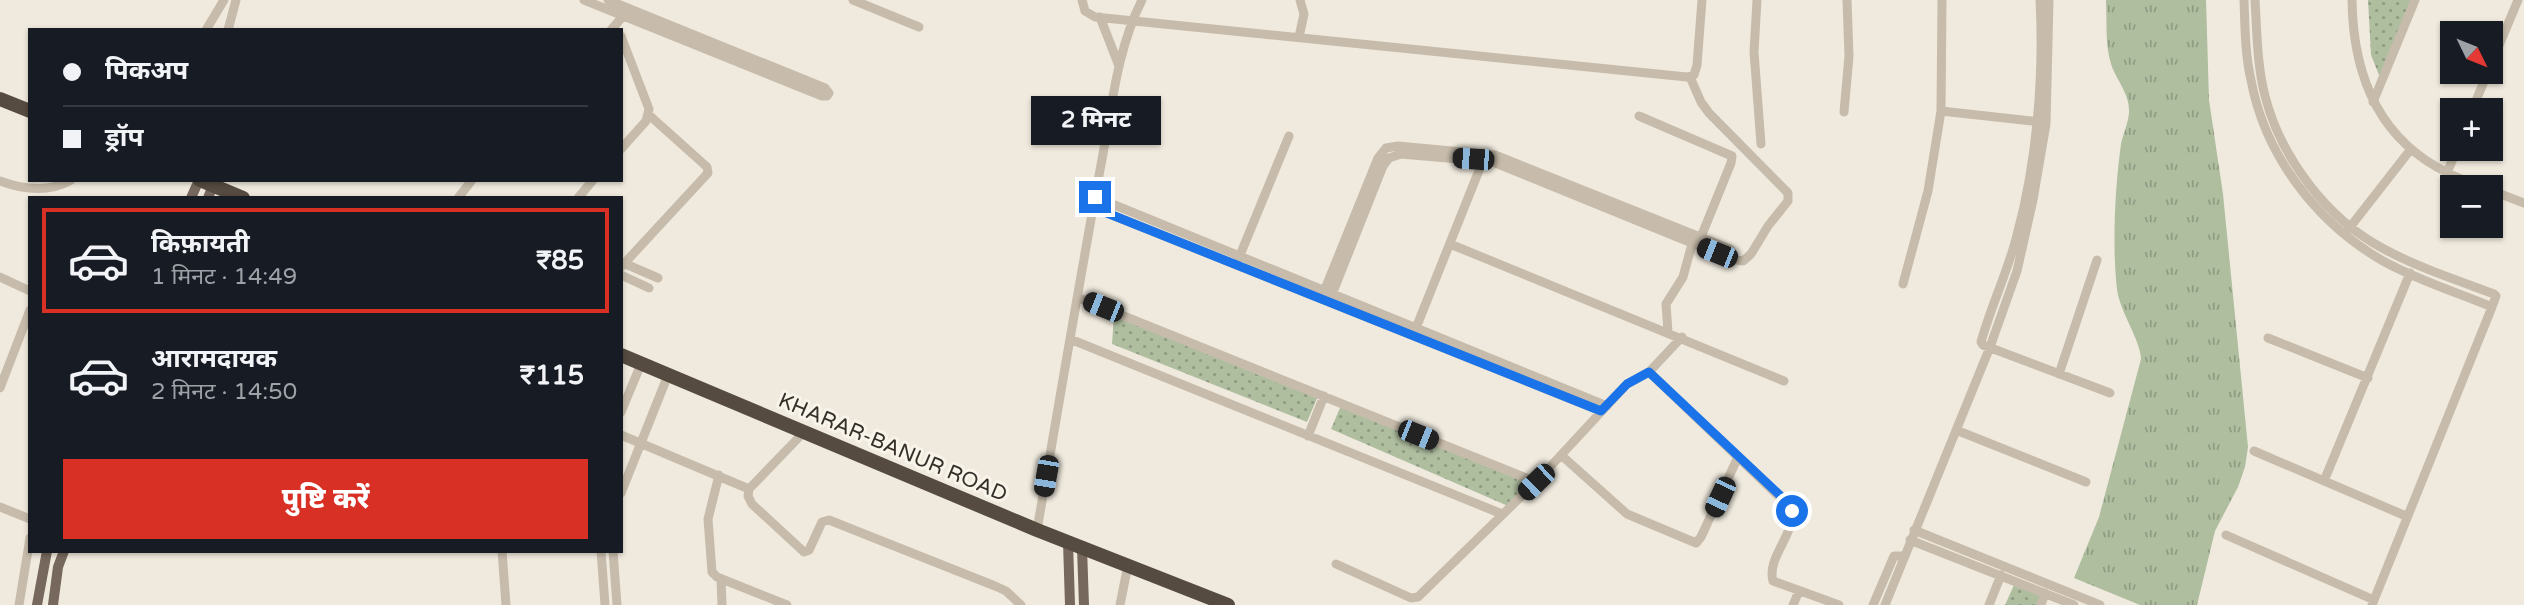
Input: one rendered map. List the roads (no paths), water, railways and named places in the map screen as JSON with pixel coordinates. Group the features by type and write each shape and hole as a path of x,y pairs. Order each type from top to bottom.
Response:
{"highway":[{"path":"0,99 28,110"},
{"path":"205,186 237,196"},
{"name":"KHARAR-BANUR ROAD","path":"623,356 1037,530 1228,605"}],"main road":[{"path":"1070,605 1075,545"},
{"path":"1075,545 1084,605"},
{"path":"37,605 47,553"},
{"path":"53,605 58,568 63,553"}],"street":[{"path":"207,28 224,0"},
{"path":"229,28 236,0"},
{"path":"584,0 623,16 710,46 824,88 829,93 822,96 710,46 608,0"},
{"path":"853,0 879,5 919,27"},
{"path":"1082,0 1085,11 1091,16 1690,77 1696,72 1702,0"},
{"path":"1037,530 1120,67 1132,20 1142,0"},
{"path":"1299,37 1304,14 1300,0"},
{"path":"1757,0 1754,52 1761,144"},
{"path":"1844,112 1849,56 1847,0"},
{"path":"1903,284 1928,191 1941,111 1941,0"},
{"path":"2040,0 2041,122"},
{"path":"2049,0 2041,122 2018,234 1981,344 2110,393"},
{"path":"2226,535 2373,603 2496,296 2383,249 2328,220 2302,191 2276,152 2251,82 2246,54 2244,0"},
{"path":"2255,0 2259,68 2273,121 2298,169 2347,230 2385,262 2492,307"},
{"path":"2352,0 2355,44 2361,73 2373,102 2411,149 2452,175"},
{"path":"2373,102 2415,0"},
{"path":"2503,36 2518,0"},
{"path":"614,28 623,16"},
{"path":"1100,17 1120,67"},
{"path":"623,41 647,101 649,115 706,167 708,173 623,263"},
{"path":"1485,157 1731,259 1739,261 1747,258 1789,197 1785,188 1709,113 1690,77"},
{"path":"1941,111 2041,122"},
{"path":"623,147 649,115"},
{"path":"1639,116 1732,156 1701,237"},
{"path":"1238,260 1289,136"},
{"path":"1326,297 1378,158 1386,148 1398,146 1485,157 1701,237 1731,250 1731,259"},
{"path":"2347,230 2411,149"},
{"path":"1415,332 1485,157"},
{"path":"2447,173 2452,161"},
{"path":"0,181 14,187 37,190 67,182"},
{"path":"580,196 591,182"},
{"path":"2503,195 2524,204"},
{"path":"1094,202 1604,408"},
{"path":"1668,332 1666,304 1683,277 1692,243"},
{"path":"1450,244 1784,381"},
{"path":"2059,374 2097,260"},
{"path":"623,264 658,278"},
{"path":"2324,481 2410,274"},
{"path":"623,276 649,288"},
{"path":"0,277 28,290"},
{"path":"1079,298 1536,482"},
{"path":"0,388 4,369 28,315"},
{"path":"1336,564 1414,598 1421,594 1536,482 1627,384 1649,372 1682,338"},
{"path":"2268,338 2368,378"},
{"path":"1070,339 1502,514"},
{"path":"1885,605 1990,347"},
{"path":"623,407 642,364"},
{"path":"1649,372 1790,507 1793,517 1771,576 1776,584 1839,605"},
{"path":"623,487 668,375"},
{"path":"1308,436 1324,396"},
{"path":"1956,430 2086,482"},
{"path":"804,432 749,489 748,496 752,504 804,552 809,550 826,519 995,586 1006,591 1021,605"},
{"path":"623,436 749,489"},
{"path":"2254,451 2406,516"},
{"path":"1561,455 1634,519 1696,543 1738,457"},
{"path":"719,475 710,507 708,528 710,567 714,575 787,605"},
{"path":"0,506 28,518"},
{"path":"1914,530 2100,605"},
{"path":"1910,540 2074,605"},
{"path":"19,605 28,550"},
{"path":"502,553 506,605"},
{"path":"601,553 605,605"},
{"path":"613,553 617,605"},
{"path":"1873,605 1894,555 1904,555"},
{"path":"1119,605 1128,565"},
{"path":"1989,605 2001,575"},
{"path":"721,579 722,605"},
{"path":"1793,605 1798,591"},
{"path":"2041,605 2045,593"}]}
